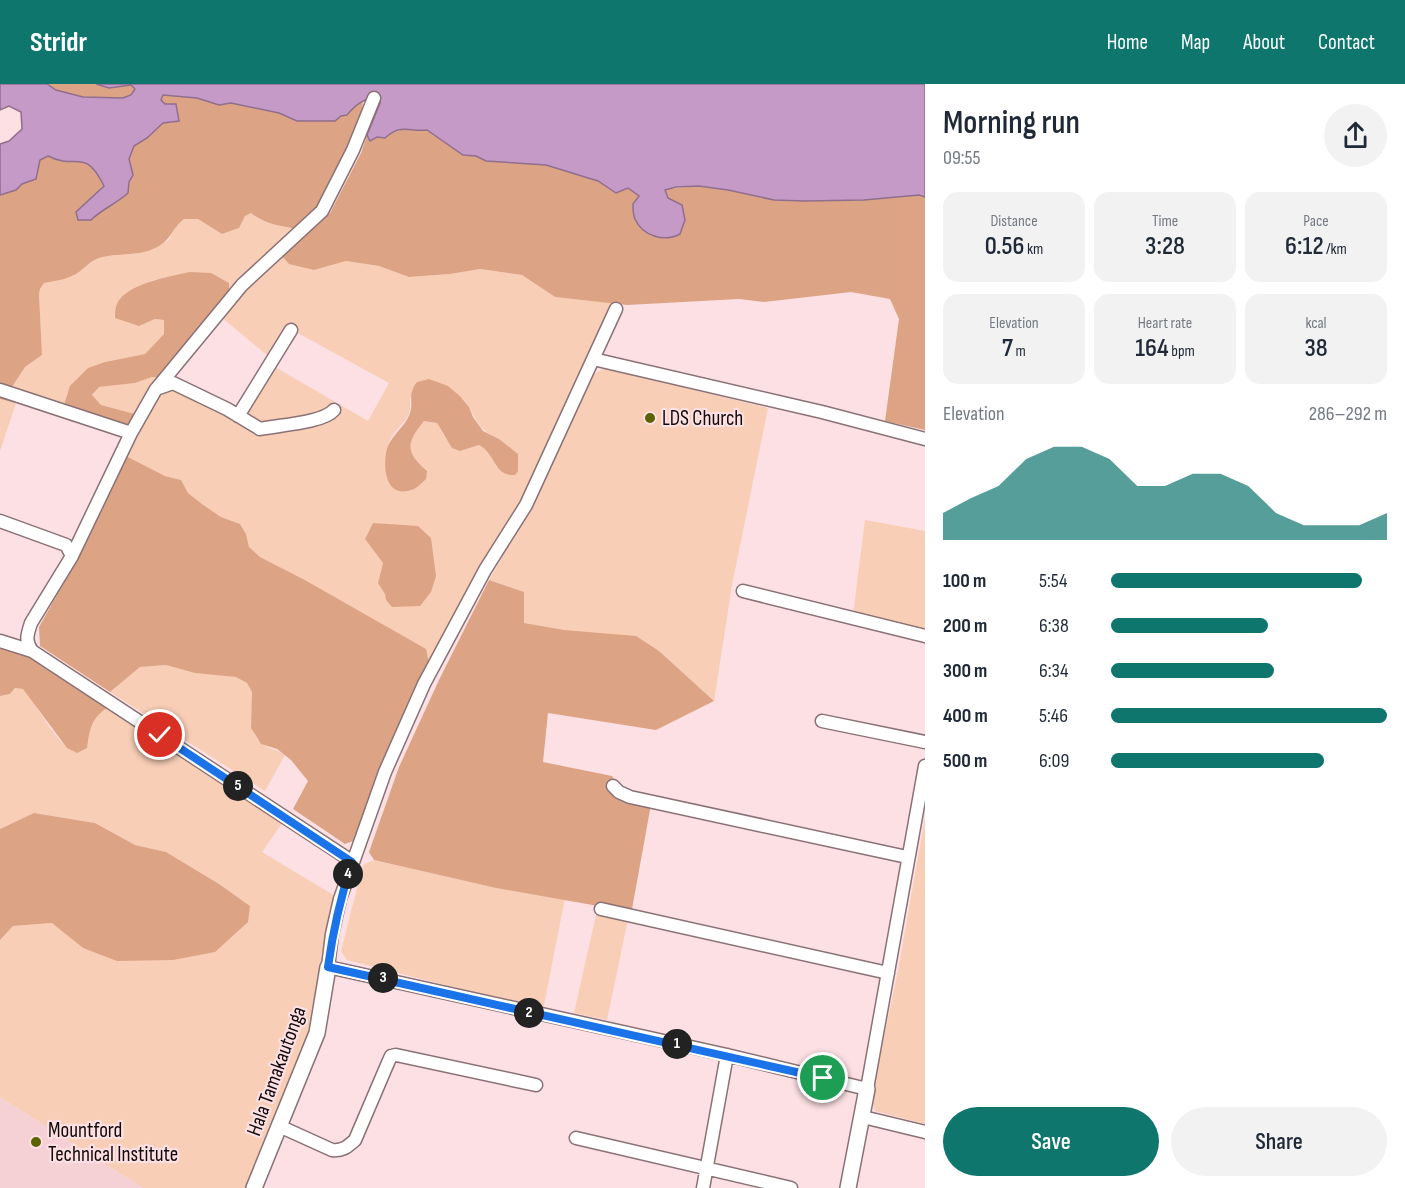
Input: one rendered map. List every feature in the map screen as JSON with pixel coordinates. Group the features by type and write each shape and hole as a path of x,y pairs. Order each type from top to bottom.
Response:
{"street":[{"path":"32,651 27,644 31,623 72,556 131,433 156,389 242,285 322,211 353,150 375,98"},
{"path":"616,309 526,505 485,570 424,684 385,772 340,899 328,967 727,1055 867,1089"},
{"path":"238,416 291,330"},
{"path":"592,360 822,412 925,439"},
{"path":"156,389 173,383 192,391 260,429 309,421 330,415 334,410"},
{"path":"0,390 131,433"},
{"path":"0,521 66,545 72,556"},
{"path":"743,591 925,636"},
{"path":"0,642 32,651 352,862"},
{"path":"822,721 925,742"},
{"path":"848,1188 863,1117 907,857 920,824 925,766"},
{"path":"613,786 630,797 907,857"},
{"path":"601,909 888,973"},
{"name":"Hala Tamakautonga","path":"254,1188 316,1033 328,967"},
{"path":"279,1126 332,1150 340,1151 346,1148 355,1140 391,1056 396,1055 536,1085"},
{"path":"703,1188 727,1055"},
{"path":"863,1117 925,1132"},
{"path":"576,1138 791,1188"}],"shaded area":[{"path":"0,84 47,84 56,90 83,97 123,98 131,95 135,89 131,85 109,88 96,84 925,84 925,197 919,195 864,200 774,200 699,186 676,187 665,190 668,198 682,205 685,220 680,234 661,238 643,230 635,219 633,204 639,196 628,188 616,193 598,181 546,165 486,161 476,156 463,155 427,130 401,129 385,138 377,137 370,141 367,135 380,98 370,98 361,102 347,115 335,121 297,121 279,113 231,103 219,105 197,98 163,95 161,100 165,104 176,104 179,121 163,123 147,138 134,146 129,159 133,175 129,182 128,193 91,220 78,220 76,212 104,186 97,174 85,163 58,160 48,156 40,160 36,179 22,184 16,190 0,195 0,144 9,141 22,129 21,112 9,106 0,110"},
{"path":"47,84 96,84 109,88 131,85 135,89 131,95 123,98 83,97 56,90"},
{"path":"163,95 197,98 219,105 231,103 279,113 296,121 335,121 347,115 354,106 363,101 360,127 320,210 297,229 278,226 251,213 245,216 239,228 222,234 198,219 184,219 164,242 155,248 142,253 99,258 72,276 44,283 39,294 42,355 25,367 12,387 16,403 0,399 0,195 16,190 22,184 35,179 40,160 49,156 59,160 85,162 97,173 104,185 76,213 91,220 128,193 129,182 133,175 129,159 134,146 147,138 163,123 172,123 170,104 165,104 161,100"},
{"path":"410,127 418,131 427,130 463,155 476,156 487,161 546,165 598,181 616,193 628,188 680,234 685,220 682,206 668,198 665,189 699,186 775,200 805,201 864,200 920,195 925,197 925,430 885,421 899,319 890,299 851,292 764,302 739,299 627,305 555,297 522,275 480,269 409,277 379,266 346,261 314,270 289,264 281,255 330,213 361,153 367,135 370,140"},
{"path":"251,213 278,226 297,229 229,292 167,277 150,281 139,326 155,319 164,320 164,334 145,354 105,362 63,408 13,394 12,387 25,367 42,355 39,294 44,283 73,276 96,259 115,253 136,254 169,240 175,226 184,219 198,219 222,234 239,228 245,216"},
{"path":"281,255 314,270 346,261 379,266 409,277 480,269 522,275 555,297 613,303 522,502 429,663 303,579 260,557 249,547 246,534 240,524 221,517 202,504 188,493 181,480 165,476 126,456 134,435 159,391 172,388 241,425 275,367 368,421 389,383 285,326 268,356 221,317 246,287","holes":["448,386 465,401 483,429 499,439 497,468 491,455 479,445 460,451 444,436 437,423 424,421 414,435 410,447 414,458 427,471 386,453 391,438 408,417 410,398","373,523 395,526 378,583 383,563 365,539"]},
{"path":"190,272 211,273 229,283 229,292 160,377 152,377 135,383 99,387 92,395 101,405 135,414 128,426 121,426 63,408 70,386 88,368 145,354 164,334 164,320 155,319 139,326 115,318 116,306 122,297 129,291 149,282"},
{"path":"605,368 768,408 732,585 714,701 659,651 524,623 523,592 489,580 530,509 592,375"},
{"path":"152,377 160,377 135,414 101,405 92,396 98,387 135,383"},
{"path":"429,379 448,386 460,396 483,431 499,439 518,454 518,471 515,475 499,469 485,449 479,445 460,451 452,448 437,423 424,421 414,435 410,447 415,458 427,471 426,479 411,490 403,491 392,487 385,468 388,447 410,413 411,394 417,382"},
{"path":"0,399 16,403 0,451"},
{"path":"126,456 165,476 181,480 188,493 202,504 221,517 240,524 246,534 249,547 260,557 426,649 429,663 405,710 353,841 345,844 293,809 308,781 291,760 277,749 261,744 251,728 252,692 247,683 236,677 195,673 166,665 140,667 110,692 40,646 39,627 78,557"},
{"path":"865,520 925,531 925,632 853,615"},
{"path":"373,523 418,526 431,538 436,576 431,592 420,606 392,607 386,600 378,583 383,563 365,539"},
{"path":"489,580 524,592 524,623 564,630 636,636 659,651 714,701 656,730 548,713 543,762 612,776 621,790 652,799 632,909 598,906 496,888 374,860 369,852 399,767"},
{"path":"0,646 33,658 109,706 98,715 92,724 87,748 77,753 67,748 23,689 15,688 10,694 0,696"},
{"path":"166,665 199,673 235,677 247,683 252,695 251,720 255,736 263,745 285,755 265,791 110,692 140,667"},
{"path":"15,688 23,689 54,733 77,753 89,736 89,727 99,713 109,706 285,819 262,852 335,896 320,1006 246,1188 143,1188 0,1097 0,940 13,926 53,923 83,948 250,906 166,852 135,845 95,823 34,813 0,829 0,696 10,694"},
{"path":"34,813 95,823 135,845 166,852 250,906 248,922 215,952 173,960 117,961 83,948 52,923 13,926 0,940 0,829"},
{"path":"925,817 925,1124 875,1111 871,1098 898,971"},
{"path":"374,860 496,888 565,898 543,1010 347,960 341,951 363,865"},
{"path":"598,906 632,909 607,1020 574,1013"},
{"name":"Mountford Technical Institute","path":"0,1097 143,1188 0,1188"}],"place":[{"name":"LDS Church","path":"650,418"},
{"name":"Mountford Technical Institute","path":"36,1142"}],"route":[{"path":"160,735 352,862 332,934 328,967 823,1078"}]}
